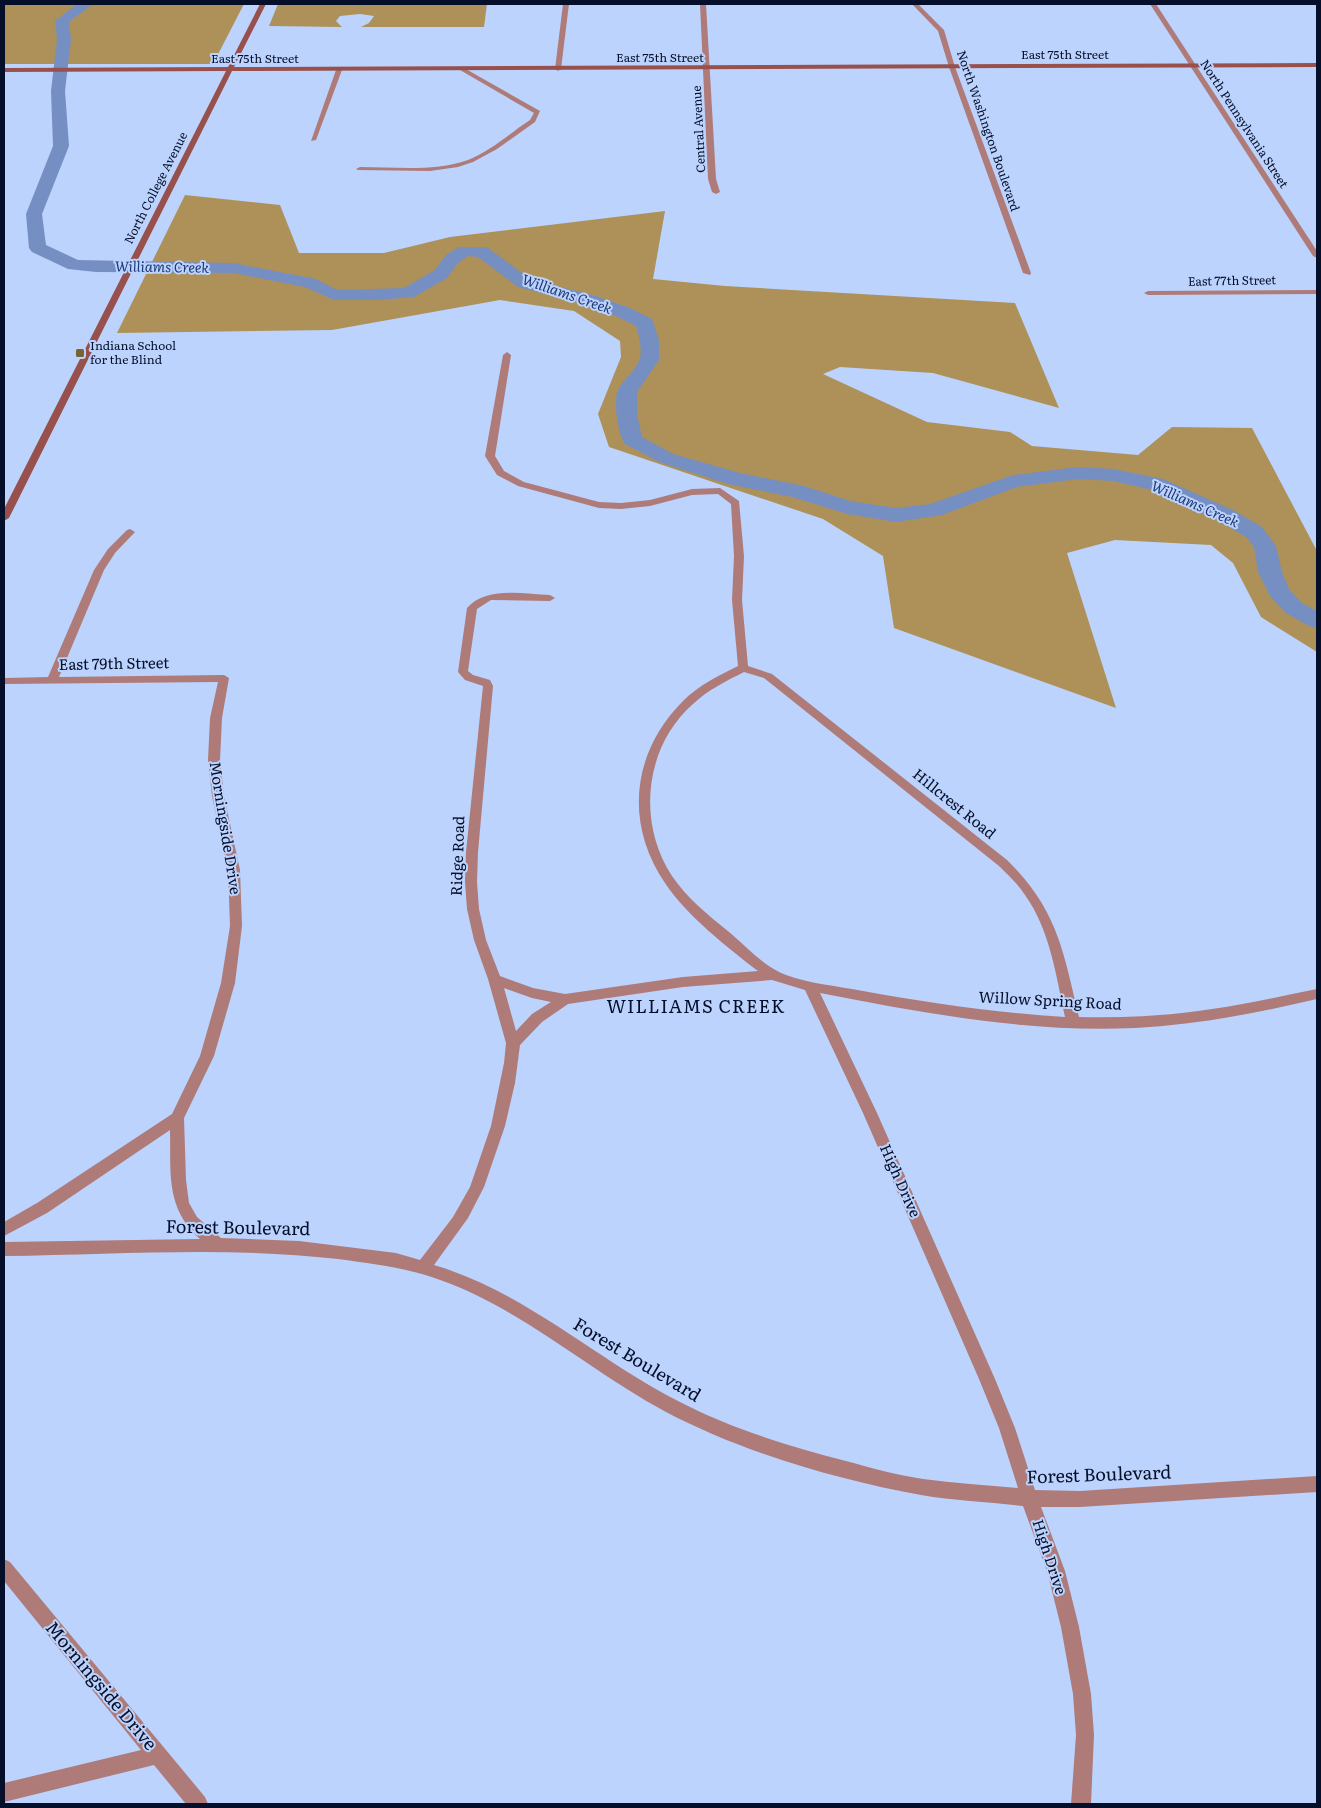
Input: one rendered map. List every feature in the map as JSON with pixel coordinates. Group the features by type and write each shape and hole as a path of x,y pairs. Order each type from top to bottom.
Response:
{"street":[{"name":"North College Avenue","path":"4,518 263,4"},
{"path":"558,69 566,4"},
{"name":"Central Avenue","path":"703,4 712,179 716,192"},
{"name":"North Washington Boulevard","path":"916,4 940,30 1027,274"},
{"name":"North Pennsylvania Street","path":"1153,4 1317,256"},
{"name":"East 75th Street","path":"4,70 707,69 1317,65"},
{"path":"360,169 429,168 464,163 479,157 533,121 538,112 462,69"},
{"path":"313,140 339,70"},
{"name":"East 77th Street","path":"1148,293 1317,292"},
{"path":"507,355 490,456 500,473 521,484 599,505 621,506 650,503 692,492 720,492 736,503 739,556 737,600 743,668 716,682 692,699 666,728 652,752 646,772 643,794 644,817 655,855 665,874 680,894 710,923 774,975"},
{"path":"52,680 99,570 111,551 130,532"},
{"name":"Ridge Road","path":"424,1268 466,1208 482,1175 494,1140 508,1084 513,1043 495,979 478,930 471,882 472,852 488,686 486,682 469,678 463,672 472,608 482,600 490,597 550,598"},
{"name":"Hillcrest Road","path":"743,668 768,676 1003,863 1020,879 1037,903 1048,926 1073,1022"},
{"name":"East 79th Street","path":"4,681 224,678"},
{"name":"Morningside Drive","path":"4,1230 42,1208 177,1118 194,1086 211,1045 223,1005 234,947 236,884 230,844 216,787 214,760 216,718 224,678"},
{"path":"495,979 532,993 565,999 682,982 774,975 810,986"},
{"name":"Willow Spring Road","path":"810,986 956,1012 1020,1019 1073,1022 1118,1022 1202,1016 1265,1006 1317,994"},
{"name":"High Drive","path":"810,986 870,1113 983,1370 1007,1428 1029,1498 1057,1575 1082,1694 1085,1735 1081,1804"},
{"path":"513,1043 537,1018 565,999"},
{"path":"177,1118 181,1195 184,1210 196,1225 218,1245"},
{"name":"Forest Boulevard","path":"4,1249 218,1245 299,1248 396,1260 446,1274 492,1296 542,1325 604,1367 673,1407 741,1438 783,1453 880,1478 923,1486 1029,1498 1080,1499 1317,1484"},
{"name":"Morningside Drive","path":"4,1568 198,1804"},
{"path":"4,1793 158,1755"}],"shaded area":[{"path":"4,4 244,4 213,64 4,64"},
{"path":"278,4 487,4 484,27 361,27 369,23 374,16 360,14 340,16 336,21 342,27 269,26"},
{"path":"185,195 280,205 299,253 384,253 450,237 665,211 653,279 725,286 1015,303 1059,408 933,373 840,367 823,374 927,422 1010,432 1032,446 1138,455 1172,427 1252,428 1317,551 1317,652 1261,617 1233,563 1211,545 1115,540 1067,553 1116,708 894,628 883,556 823,519 609,447 598,414 621,357 620,341 574,311 500,300 332,330 117,333"}],"waterway":[{"name":"Williams Creek","path":"86,4 62,21 64,39 58,91 61,146 34,214 38,248 74,265 96,267 233,268 310,283 334,295 408,293 441,274 452,259 465,251 482,252 524,283 590,300 623,312 645,323 649,340 649,360 627,392 627,414 632,440 666,458 736,479 796,491 847,507 896,515 934,510 1013,481 1078,473 1113,475 1155,484 1225,515 1254,532 1265,546 1270,572 1278,591 1294,608 1317,621"}],"place":[{"name":"Indiana School for the Blind","path":"80,353"}],"district":[{"name":"WILLIAMS CREEK","path":"696,1007"}]}
